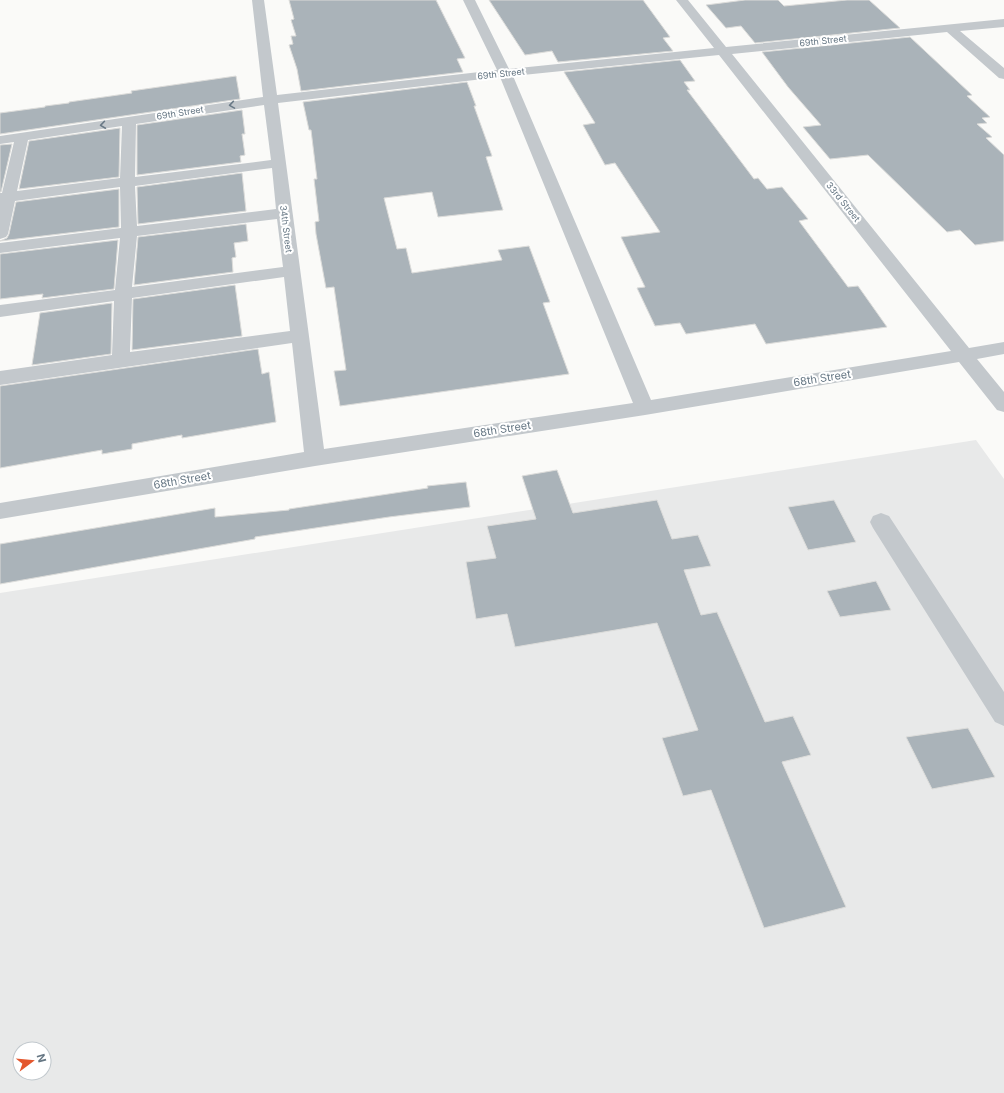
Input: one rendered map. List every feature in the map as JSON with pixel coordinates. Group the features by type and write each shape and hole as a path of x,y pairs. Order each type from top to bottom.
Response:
{"street":[{"name":"34th Street","path":"258,0 315,458"},
{"path":"469,0 505,73 645,408"},
{"name":"33rd Street","path":"682,0 965,354 1004,405"},
{"name":"69th Street","path":"0,140 270,100 505,73 1004,23"},
{"path":"950,29 1004,76"},
{"path":"121,360 123,295 129,232 127,183 129,121"},
{"path":"0,234 5,197 22,137"},
{"path":"5,197 278,163"},
{"path":"0,248 284,213"},
{"path":"0,311 292,271"},
{"path":"0,378 300,336"},
{"name":"68th Street","path":"0,511 315,458 645,408 1004,348"},
{"path":"881,522 1004,714"}],"shaded area":[{"path":"976,440 1004,479 1004,1093 0,1093 0,593"}],"building":[{"path":"289,0 436,0 465,58 457,59 463,72 301,91 297,69 289,45 293,44 291,36 296,36 291,20 294,19"},
{"path":"489,0 643,0 670,37 663,38 673,51 558,62 552,51 525,55"},
{"path":"745,0 778,0 784,6 847,0 869,0 900,28 755,43 741,26 726,28 706,5"},
{"path":"910,37 972,95 967,96 990,117 982,118 987,123 977,124 992,137 986,138 1004,155 1004,241 975,245 960,230 947,232 868,155 830,159 803,127 821,125 788,87 762,52"},
{"path":"680,60 695,81 684,82 690,90 687,90 754,179 758,178 767,189 782,187 808,219 799,221 848,287 858,286 887,327 766,344 755,324 686,334 680,323 655,326 637,288 645,287 621,237 660,232 615,163 605,165 583,125 595,123 564,72"},
{"path":"236,76 240,99 0,134 0,113 132,93 131,91"},
{"path":"467,82 492,156 486,157 503,210 438,217 432,192 384,198 397,249 406,248 412,273 502,260 498,250 529,246 550,302 543,303 569,374 340,406 334,371 346,370 334,287 326,288 316,234 315,222 319,221 314,179 317,179 311,130 309,130 303,102"},
{"path":"242,110 245,134 242,134 245,155 240,156 241,162 137,175 137,125"},
{"path":"120,128 119,177 19,189 29,141"},
{"path":"12,144 1,192 0,192 0,145"},
{"path":"242,173 246,211 138,224 137,187"},
{"path":"119,189 119,227 0,241 7,238 9,234 16,202"},
{"path":"246,224 248,241 234,243 236,257 232,258 233,272 134,285 138,237"},
{"path":"118,240 114,289 42,298 43,294 0,299 0,254"},
{"path":"235,285 242,336 132,350 133,299"},
{"path":"112,303 111,354 32,365 40,313"},
{"path":"258,349 262,374 269,372 276,422 182,438 182,435 132,444 132,449 102,454 102,450 0,468 0,386"},
{"path":"557,470 573,513 657,500 672,539 698,535 711,566 684,570 701,615 717,612 765,722 793,716 811,755 782,762 846,907 764,928 711,790 683,796 662,738 698,730 657,623 515,647 507,614 476,619 466,562 496,558 487,526 536,519 522,476"},
{"path":"466,482 470,507 389,517 255,537 255,539 0,584 0,544 215,508 215,517 289,510 428,488 427,486"},
{"path":"834,500 856,542 808,550 788,507"},
{"path":"876,581 891,610 840,617 827,591"},
{"path":"968,728 995,777 932,789 906,737"}]}
